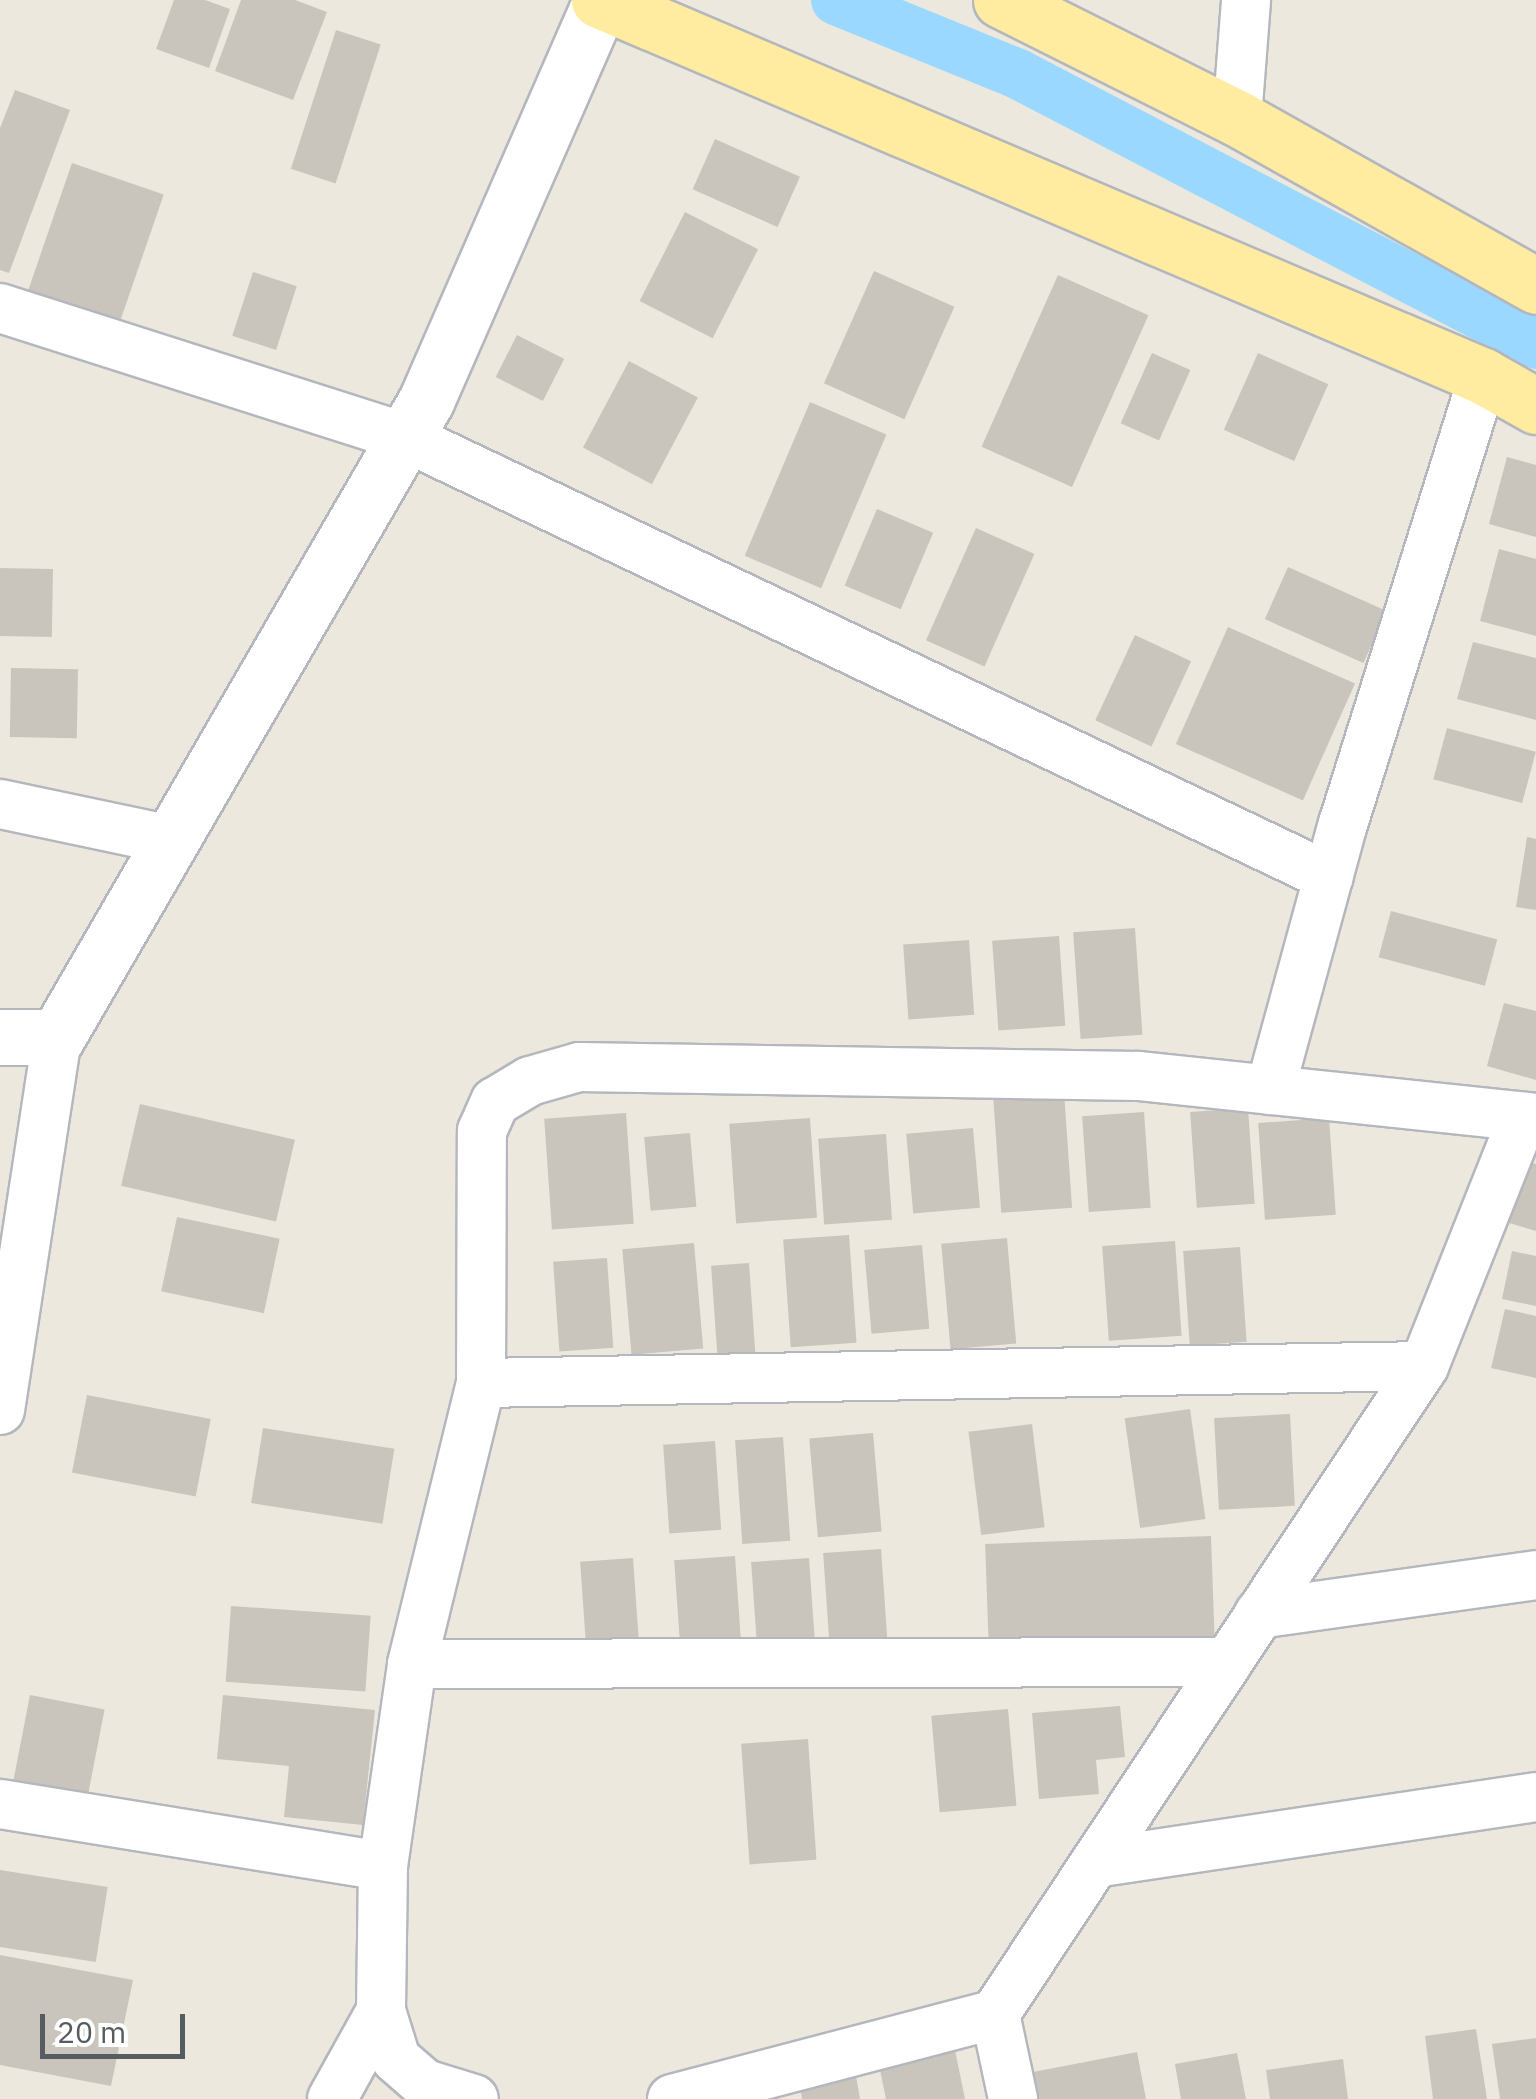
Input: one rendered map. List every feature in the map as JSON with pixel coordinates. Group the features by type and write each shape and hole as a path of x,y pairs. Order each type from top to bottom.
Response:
{"main road":[{"path":"600,0 1483,376 1536,406"},
{"path":"1001,0 1237,118 1536,286"}],"street":[{"path":"0,1410 57,1037 426,402 600,0"},
{"path":"1237,118 1246,0"},
{"path":"0,308 405,437 1328,877"},
{"path":"1270,1090 1328,877 1483,376"},
{"path":"0,804 171,840"},
{"path":"0,1037 57,1037"},
{"path":"474,2099 425,2084 396,2059 380,2011 383,1866 412,1664 481,1383 482,1131 495,1102 530,1081 579,1067 1138,1076 1530,1117 1424,1366 995,2014 672,2099"},
{"path":"481,1383 1424,1366"},
{"path":"1259,1614 1536,1575"},
{"path":"412,1664 1228,1662"},
{"path":"1095,1863 1536,1797"},
{"path":"0,1804 383,1866"},
{"path":"332,2099 380,2011"},
{"path":"995,2014 1013,2099"}],"building":[{"path":"174,0 205,0 230,9 209,68 156,49"},
{"path":"241,0 295,0 327,12 293,100 215,71"},
{"path":"336,30 381,45 336,183 291,169"},
{"path":"15,90 70,110 9,273 0,270 0,128"},
{"path":"715,139 800,177 778,227 693,189"},
{"path":"72,163 164,195 120,322 28,291"},
{"path":"685,212 758,249 713,338 640,301"},
{"path":"874,271 954,307 904,419 824,383"},
{"path":"253,272 297,286 276,350 232,336"},
{"path":"1058,275 1148,315 1072,487 982,447"},
{"path":"517,335 564,359 543,401 496,377"},
{"path":"1152,353 1190,370 1159,440 1121,423"},
{"path":"1258,353 1328,384 1294,461 1224,430"},
{"path":"629,361 698,398 652,484 583,448"},
{"path":"810,402 886,434 821,588 745,556"},
{"path":"1507,457 1536,465 1536,537 1489,524"},
{"path":"877,509 933,533 901,609 845,585"},
{"path":"976,528 1034,554 984,666 926,640"},
{"path":"1499,549 1536,559 1536,636 1480,621"},
{"path":"1288,567 1387,611 1363,663 1265,619"},
{"path":"0,568 53,569 52,637 0,636"},
{"path":"1228,627 1355,684 1303,800 1176,744"},
{"path":"1135,635 1191,661 1151,746 1095,720"},
{"path":"1473,642 1536,658 1536,720 1457,699"},
{"path":"11,668 78,669 77,738 10,737"},
{"path":"1447,728 1536,752 1522,803 1433,779"},
{"path":"1527,837 1536,839 1536,910 1516,907"},
{"path":"1391,911 1497,939 1485,986 1379,957"},
{"path":"1135,928 1142,1035 1081,1039 1073,932"},
{"path":"1059,936 1065,1026 998,1030 992,941"},
{"path":"969,940 974,1015 908,1019 903,945"},
{"path":"1504,1003 1536,1011 1536,1080 1487,1066"},
{"path":"1064,1092 1072,1208 1001,1213 993,1097"},
{"path":"140,1104 295,1140 276,1222 121,1186"},
{"path":"1248,1108 1255,1204 1197,1208 1190,1112"},
{"path":"1144,1112 1151,1208 1089,1212 1082,1116"},
{"path":"626,1113 634,1224 552,1229 544,1119"},
{"path":"810,1118 817,1218 736,1223 729,1124"},
{"path":"1329,1118 1336,1215 1265,1220 1258,1123"},
{"path":"973,1128 980,1208 913,1214 906,1134"},
{"path":"690,1133 696,1207 651,1211 644,1137"},
{"path":"886,1134 892,1220 824,1225 818,1139"},
{"path":"1518,1159 1536,1164 1536,1231 1499,1220"},
{"path":"177,1217 280,1239 264,1313 161,1291"},
{"path":"849,1235 857,1343 791,1347 783,1240"},
{"path":"1007,1238 1016,1344 950,1349 941,1244"},
{"path":"1175,1241 1182,1336 1109,1341 1102,1246"},
{"path":"694,1243 703,1349 632,1355 622,1249"},
{"path":"922,1245 929,1329 872,1334 864,1250"},
{"path":"1240,1247 1247,1342 1190,1346 1183,1251"},
{"path":"1512,1251 1536,1256 1536,1306 1502,1299"},
{"path":"607,1258 613,1348 559,1352 553,1262"},
{"path":"749,1263 756,1357 718,1359 711,1266"},
{"path":"1505,1309 1536,1316 1536,1378 1491,1368"},
{"path":"87,1395 211,1419 196,1497 72,1473"},
{"path":"1190,1409 1205,1519 1140,1528 1125,1418"},
{"path":"1290,1414 1295,1506 1219,1510 1214,1418"},
{"path":"1032,1424 1045,1527 981,1535 968,1432"},
{"path":"263,1428 394,1449 382,1524 251,1503"},
{"path":"873,1433 882,1532 818,1537 809,1439"},
{"path":"783,1437 790,1541 742,1544 735,1440"},
{"path":"715,1441 721,1530 669,1533 663,1445"},
{"path":"1211,1536 1215,1640 989,1648 985,1544"},
{"path":"881,1549 888,1645 830,1649 823,1553"},
{"path":"735,1556 742,1651 681,1655 674,1560"},
{"path":"633,1558 640,1653 587,1656 580,1562"},
{"path":"809,1558 816,1652 758,1656 751,1562"},
{"path":"231,1606 371,1616 365,1692 226,1682"},
{"path":"30,1695 105,1710 88,1796 13,1781"},
{"path":"223,1695 375,1710 363,1825 284,1817 289,1766 217,1759"},
{"path":"1120,1706 1125,1757 1096,1760 1099,1794 1039,1799 1032,1713"},
{"path":"1008,1709 1016,1806 940,1812 931,1716"},
{"path":"808,1739 816,1860 750,1864 741,1744"},
{"path":"0,1870 108,1887 96,1962 0,1947"},
{"path":"0,1955 133,1980 111,2086 0,2065"},
{"path":"1476,2029 1487,2099 1433,2099 1425,2036"},
{"path":"1536,2038 1536,2099 1500,2099 1492,2044"},
{"path":"954,2045 965,2099 886,2099 878,2060"},
{"path":"1137,2052 1146,2099 1039,2099 1033,2072"},
{"path":"1237,2053 1246,2099 1181,2099 1175,2064"},
{"path":"1343,2059 1348,2099 1270,2099 1266,2070"},
{"path":"855,2070 860,2099 802,2099 799,2081"}],"waterway":[{"path":"836,0 1018,74 1536,344"}]}
